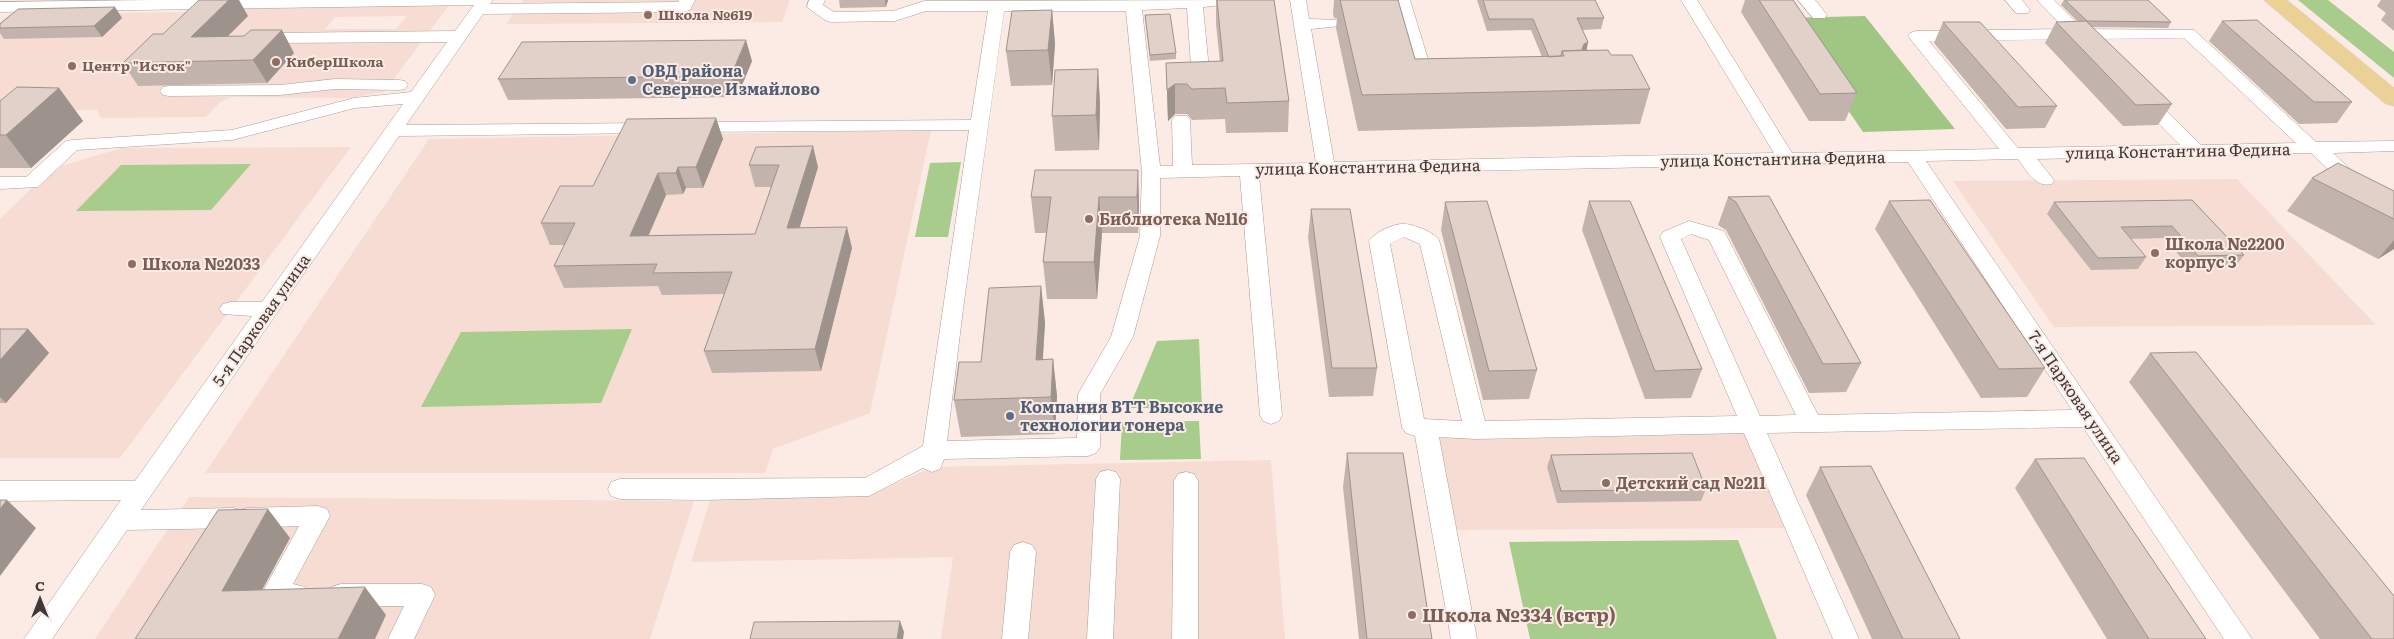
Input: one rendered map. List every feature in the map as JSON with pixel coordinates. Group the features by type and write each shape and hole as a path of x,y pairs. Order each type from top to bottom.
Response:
{"main road":[{"path":"2274,0 2394,100"}],"street":[{"path":"0,6 135,2 394,1 684,7 687,0"},
{"path":"817,0 815,7 831,17 895,16 920,3 997,6 1134,6 1235,0"},
{"path":"1298,0 1326,168"},
{"path":"1402,0 1428,83 1446,83"},
{"path":"1689,0 1786,158"},
{"path":"1806,0 1819,15"},
{"path":"2045,0 2093,48"},
{"path":"1195,2 1201,80"},
{"name":"5-я Парковая улица","path":"37,639 482,3"},
{"path":"933,458 978,125 997,6"},
{"path":"620,489 705,490 870,487 933,458 1088,447 1090,394 1122,337 1150,236 1152,172 1134,6"},
{"path":"1302,24 1335,23"},
{"path":"2045,180 2018,154 1916,36 2188,34 2356,185 2394,210"},
{"path":"270,38 424,38 460,36"},
{"path":"169,91 280,90 335,84 388,86 422,90"},
{"path":"2134,89 2196,150"},
{"path":"0,183 32,183 72,145 232,135 354,102 422,90"},
{"path":"1181,120 1183,171"},
{"path":"394,131 978,125"},
{"name":"улица Константина Федина","path":"1152,172 2394,146"},
{"name":"7-я Парковая улица","path":"1913,156 2239,639"},
{"path":"1249,169 1271,415"},
{"path":"1811,423 1717,236 1688,227 1670,237 1846,639"},
{"path":"1414,427 1379,241 1403,230 1429,240 1476,430"},
{"path":"230,309 268,309"},
{"path":"1414,427 1476,430 2090,418"},
{"path":"1414,427 1426,431 1464,639"},
{"path":"1100,639 1108,479"},
{"path":"1185,639 1186,482"},
{"path":"0,490 142,490"},
{"path":"120,520 318,516 274,595 422,595 401,639"},
{"path":"218,542 233,518"},
{"path":"1014,639 1023,552"}],"shaded area":[{"name":"Школа №619","path":"523,0 790,0 782,22 506,24"},
{"name":"КиберШкола","path":"449,5 384,92 349,98 232,97 220,102 206,117 101,118 97,110 0,111 0,22 10,14 200,12 219,7","holes":["406,16 396,29 325,29 335,17"]},
{"path":"931,130 870,413 773,449 765,473 205,473 429,139"},
{"name":"Школа №2033","path":"351,147 120,458 0,458 0,219 51,169 122,148"},
{"name":"Школа №2200 корпус 3","path":"2237,179 2376,325 2054,327 1953,181"},
{"name":"Детский сад №211","path":"1746,432 1788,528 1453,530 1437,438"},
{"path":"1271,460 1285,639 941,639 953,557 691,562 711,497 871,495 932,467"},
{"path":"189,497 694,501 650,639 95,639"}],"green space":[{"path":"2298,0 2328,0 2394,52 2394,78"},
{"path":"1865,16 1955,129 1863,132 1785,18"},
{"path":"961,162 948,237 915,237 930,163"},
{"path":"251,164 211,210 76,211 121,165"},
{"path":"632,329 601,403 421,407 461,332"},
{"path":"1199,339 1202,408 1129,408 1157,341"},
{"path":"1199,421 1201,459 1120,460 1122,422"},
{"path":"1738,540 1777,639 1530,639 1509,542"}],"building":[{"path":"199,0 229,0 191,37 244,36 251,30 282,30 253,60 123,63 153,34 163,34"},
{"path":"1217,0 1274,0 1289,101 1227,103 1225,88 1192,89 1187,84 1175,84 1167,90 1166,63 1223,61"},
{"path":"1340,0 1398,0 1415,59 1564,56 1562,51 1608,50 1611,55 1632,55 1650,89 1362,95"},
{"path":"1483,0 1595,0 1604,18 1577,18 1588,42 1584,44 1583,50 1562,51 1561,56 1549,57 1533,19 1489,19"},
{"path":"1759,0 1793,0 1857,93 1820,94"},
{"path":"2065,0 2148,0 2171,22 2087,21"},
{"path":"115,7 94,26 0,28 0,24 18,9"},
{"path":"1052,10 1048,50 1006,51 1012,11"},
{"path":"1170,14 1176,53 1150,55 1145,15"},
{"path":"2257,20 2352,102 2314,102 2222,21"},
{"path":"2086,21 2172,104 2136,105 2056,22"},
{"path":"1943,22 1980,22 2057,106 2018,107"},
{"path":"746,40 731,76 498,79 522,42"},
{"path":"1098,69 1096,115 1052,116 1055,70"},
{"path":"17,87 59,88 6,135 0,135 0,101"},
{"path":"716,118 696,167 678,167 676,173 658,173 630,236 755,234 779,165 749,165 756,147 813,146 787,228 847,227 815,349 704,351 732,272 653,273 657,264 554,266 575,223 541,223 560,186 593,186 627,119"},
{"path":"2338,163 2394,191 2394,219 2312,178"},
{"path":"1035,170 1138,170 1137,197 1099,197 1094,262 1043,262 1051,197 1031,197"},
{"path":"1769,196 1861,363 1823,364 1736,202 1728,197"},
{"path":"1930,200 2045,368 1999,369 1889,201"},
{"path":"2192,200 2244,255 2198,256 2172,226 2121,227 2146,257 2098,258 2054,202"},
{"path":"1487,201 1537,370 1489,371 1445,202"},
{"path":"1589,201 1630,201 1702,369 1655,371"},
{"path":"1311,209 1350,209 1377,368 1332,368"},
{"path":"1041,286 1036,360 1053,359 1051,397 954,400 959,362 981,362 989,288"},
{"path":"0,329 28,329 0,360"},
{"path":"2196,352 2394,596 2394,639 2372,639 2150,353"},
{"path":"1347,453 1403,453 1432,639 1367,639"},
{"path":"1692,453 1706,489 1561,491 1551,455"},
{"path":"2084,458 2206,639 2149,639 2035,459"},
{"path":"1871,466 1960,639 1903,639 1820,467"},
{"path":"0,500 7,500 0,509"},
{"path":"268,509 222,591 365,587 338,639 135,639 218,510"},
{"path":"900,621 897,639 750,639 754,622"}],"place":[{"name":"Школа №619","path":"648,15"},
{"name":"КиберШкола","path":"276,62"},
{"name":"Центр \"Исток\"","path":"72,66"},
{"name":"ОВД района Северное Измайлово","path":"632,80"},
{"name":"Библиотека №116","path":"1089,219"},
{"name":"Школа №2200 корпус 3","path":"2155,253"},
{"name":"Школа №2033","path":"132,264"},
{"name":"Компания ВТТ Высокие технологии тонера","path":"1010,416"},
{"name":"Детский сад №211","path":"1606,483"},
{"name":"Школа №334 (встр)","path":"1412,615"}]}
